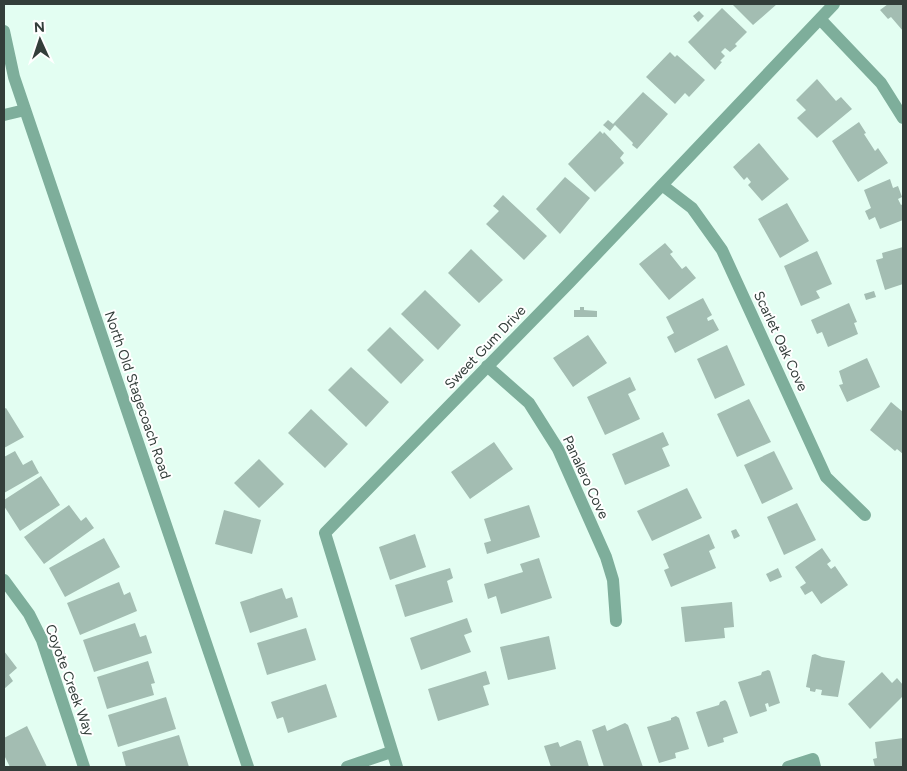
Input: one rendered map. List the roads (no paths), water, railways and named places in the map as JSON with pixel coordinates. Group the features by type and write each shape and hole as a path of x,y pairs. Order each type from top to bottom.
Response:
{"street":[{"name":"Sweet Gum Drive","path":"397,767 325,533 662,185 834,4"},
{"path":"820,18 882,83 903,118"},
{"name":"North Old Stagecoach Road","path":"4,31 6,50 14,77 248,767"},
{"path":"4,116 25,110"},
{"name":"Scarlet Oak Cove","path":"662,185 692,208 722,250 826,477 865,515"},
{"name":"Panalero Cove","path":"487,366 528,403 558,449 606,557 613,580 616,622"},
{"name":"Coyote Creek Way","path":"4,580 29,614 42,640 84,767"},
{"path":"347,767 391,752"},
{"path":"788,767 813,759 814,767"}]}
